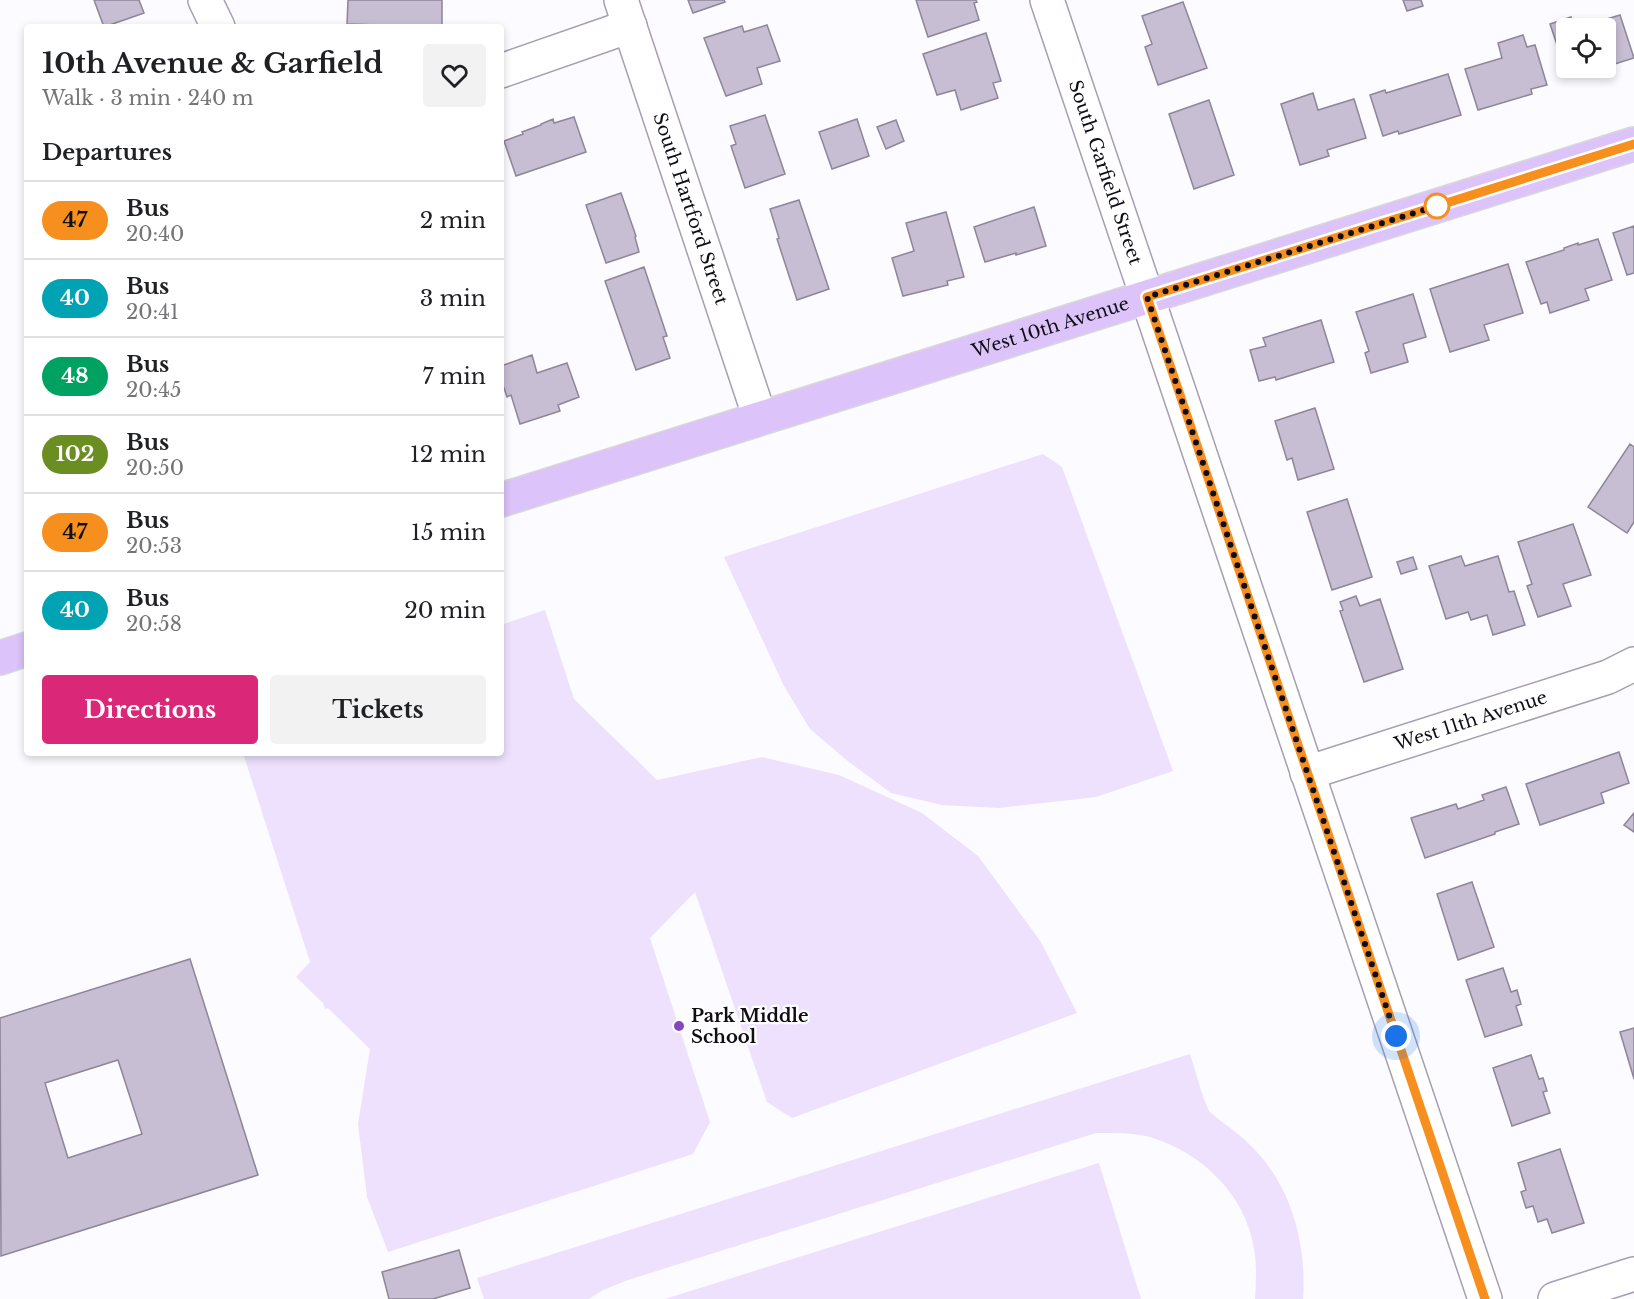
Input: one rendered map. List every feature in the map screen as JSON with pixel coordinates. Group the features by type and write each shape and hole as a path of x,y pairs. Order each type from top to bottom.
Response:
{"main road":[{"name":"West 10th Avenue","path":"504,499 1634,144"},
{"path":"0,658 24,650"}],"street":[{"path":"205,0 217,24"},
{"name":"South Garfield Street","path":"1047,0 1485,1299"},
{"path":"504,70 626,13"},
{"name":"South Hartford Street","path":"626,13 760,418"},
{"name":"West 11th Avenue","path":"1307,773 1608,677 1634,664"},
{"path":"1555,1299 1634,1274"}],"shaded area":[{"path":"1043,454 1062,467 1173,771 1096,797 999,808 942,805 891,793 810,729 784,686 724,557"},
{"path":"545,610 574,699 657,780 762,757 839,775 922,813 978,856 1041,942 1077,1013 792,1118 767,1102 695,892 650,938 710,1122 693,1154 388,1252 367,1197 358,1124 370,1049 328,1008 325,1009 323,1003 296,977 310,962 244,756 504,756 504,624"},
{"path":"1190,1054 1209,1111 1245,1140 1263,1159 1285,1195 1299,1236 1304,1278 1303,1299 1255,1299 1256,1262 1249,1229 1242,1211 1218,1178 1187,1153 1169,1144 1136,1134 1116,1133 1096,1133 628,1280 603,1290 589,1299 484,1299 477,1278"},
{"path":"1099,1163 1141,1299 665,1299"}],"building":[{"path":"94,0 139,0 144,13 113,24 103,24"},
{"path":"348,0 442,0 442,24 347,24"},
{"path":"688,0 724,0 725,2 693,13"},
{"path":"916,0 976,0 977,2 974,3 979,20 928,37"},
{"path":"1403,0 1421,0 1423,6 1407,11"},
{"path":"1183,2 1207,68 1158,85 1145,47 1152,44 1142,16"},
{"path":"1620,15 1634,58 1616,64 1616,18 1610,18"},
{"path":"1556,22 1556,42 1550,24"},
{"path":"767,25 780,61 757,68 762,84 726,96 704,38 742,26 744,32"},
{"path":"986,33 1001,81 993,83 998,98 961,110 955,90 937,95 923,54"},
{"path":"1523,35 1527,47 1535,45 1547,85 1531,89 1532,94 1478,110 1465,69 1502,58 1498,43"},
{"path":"1448,74 1461,115 1399,134 1398,131 1383,136 1370,95 1385,90 1386,93"},
{"path":"1313,93 1318,110 1354,99 1366,138 1327,150 1329,156 1300,165 1281,104"},
{"path":"1209,100 1234,175 1194,189 1169,114"},
{"path":"765,115 785,174 745,188 731,146 736,144 730,126"},
{"path":"574,117 586,152 516,176 504,141 553,119 554,123"},
{"path":"857,119 869,156 832,169 819,132"},
{"path":"896,120 904,141 886,149 877,127"},
{"path":"621,193 639,252 606,263 586,205"},
{"path":"799,200 829,289 797,300 777,239 779,238 770,209"},
{"path":"1034,207 1046,246 985,262 974,227"},
{"path":"946,212 964,277 947,281 948,285 903,296 892,258 914,251 906,223"},
{"path":"1634,226 1634,273 1627,275 1613,233"},
{"path":"1598,239 1612,280 1585,289 1589,300 1550,313 1547,302 1541,304 1526,262 1578,243 1578,245"},
{"path":"1508,264 1523,313 1484,325 1489,340 1450,352 1430,289"},
{"path":"644,267 667,336 663,337 670,358 636,370 605,281"},
{"path":"1413,294 1426,337 1403,344 1408,362 1371,373 1365,353 1369,351 1356,312"},
{"path":"1321,320 1334,362 1276,380 1275,377 1259,381 1250,350 1266,346 1263,338"},
{"path":"532,355 537,373 567,363 579,397 558,405 560,411 520,424 511,395 507,397 504,388 504,365"},
{"path":"1315,408 1334,469 1298,480 1292,458 1287,460 1275,421"},
{"path":"1630,444 1634,447 1634,522 1627,533 1588,507"},
{"path":"1347,499 1372,577 1332,590 1307,512"},
{"path":"1573,524 1591,575 1563,584 1571,606 1538,617 1527,586 1532,584 1518,542"},
{"path":"1461,556 1465,566 1498,556 1509,592 1514,591 1525,625 1493,635 1487,615 1471,620 1468,612 1446,619 1429,566"},
{"path":"1413,557 1417,569 1401,574 1397,562"},
{"path":"1356,596 1360,606 1380,599 1403,669 1364,682 1340,611 1343,610 1340,602"},
{"path":"1619,752 1629,783 1601,793 1604,803 1540,825 1526,784"},
{"path":"1506,787 1519,824 1425,858 1411,818 1456,804 1458,809 1484,800 1482,795"},
{"path":"1634,813 1634,832 1624,825"},
{"path":"1472,882 1494,947 1458,960 1437,894"},
{"path":"190,959 258,1175 1,1256 0,1018","holes":["118,1060 142,1134 68,1158 45,1083"]},
{"path":"1503,968 1511,992 1517,990 1521,1004 1516,1006 1522,1025 1485,1037 1466,980"},
{"path":"1634,1028 1634,1079 1620,1032"},
{"path":"1531,1055 1539,1079 1543,1078 1547,1091 1543,1092 1550,1113 1512,1126 1493,1068"},
{"path":"1560,1149 1584,1223 1552,1233 1547,1219 1538,1222 1533,1206 1526,1208 1521,1192 1526,1190 1518,1163"},
{"path":"459,1250 470,1288 433,1299 389,1299 382,1272"}],"bus line":[{"name":"47","path":"1485,1299 1147,297 1634,144"}],"place":[{"name":"Park Middle School","path":"679,1026"}],"route":[{"path":"1396,1036 1147,297 1437,206"}]}
